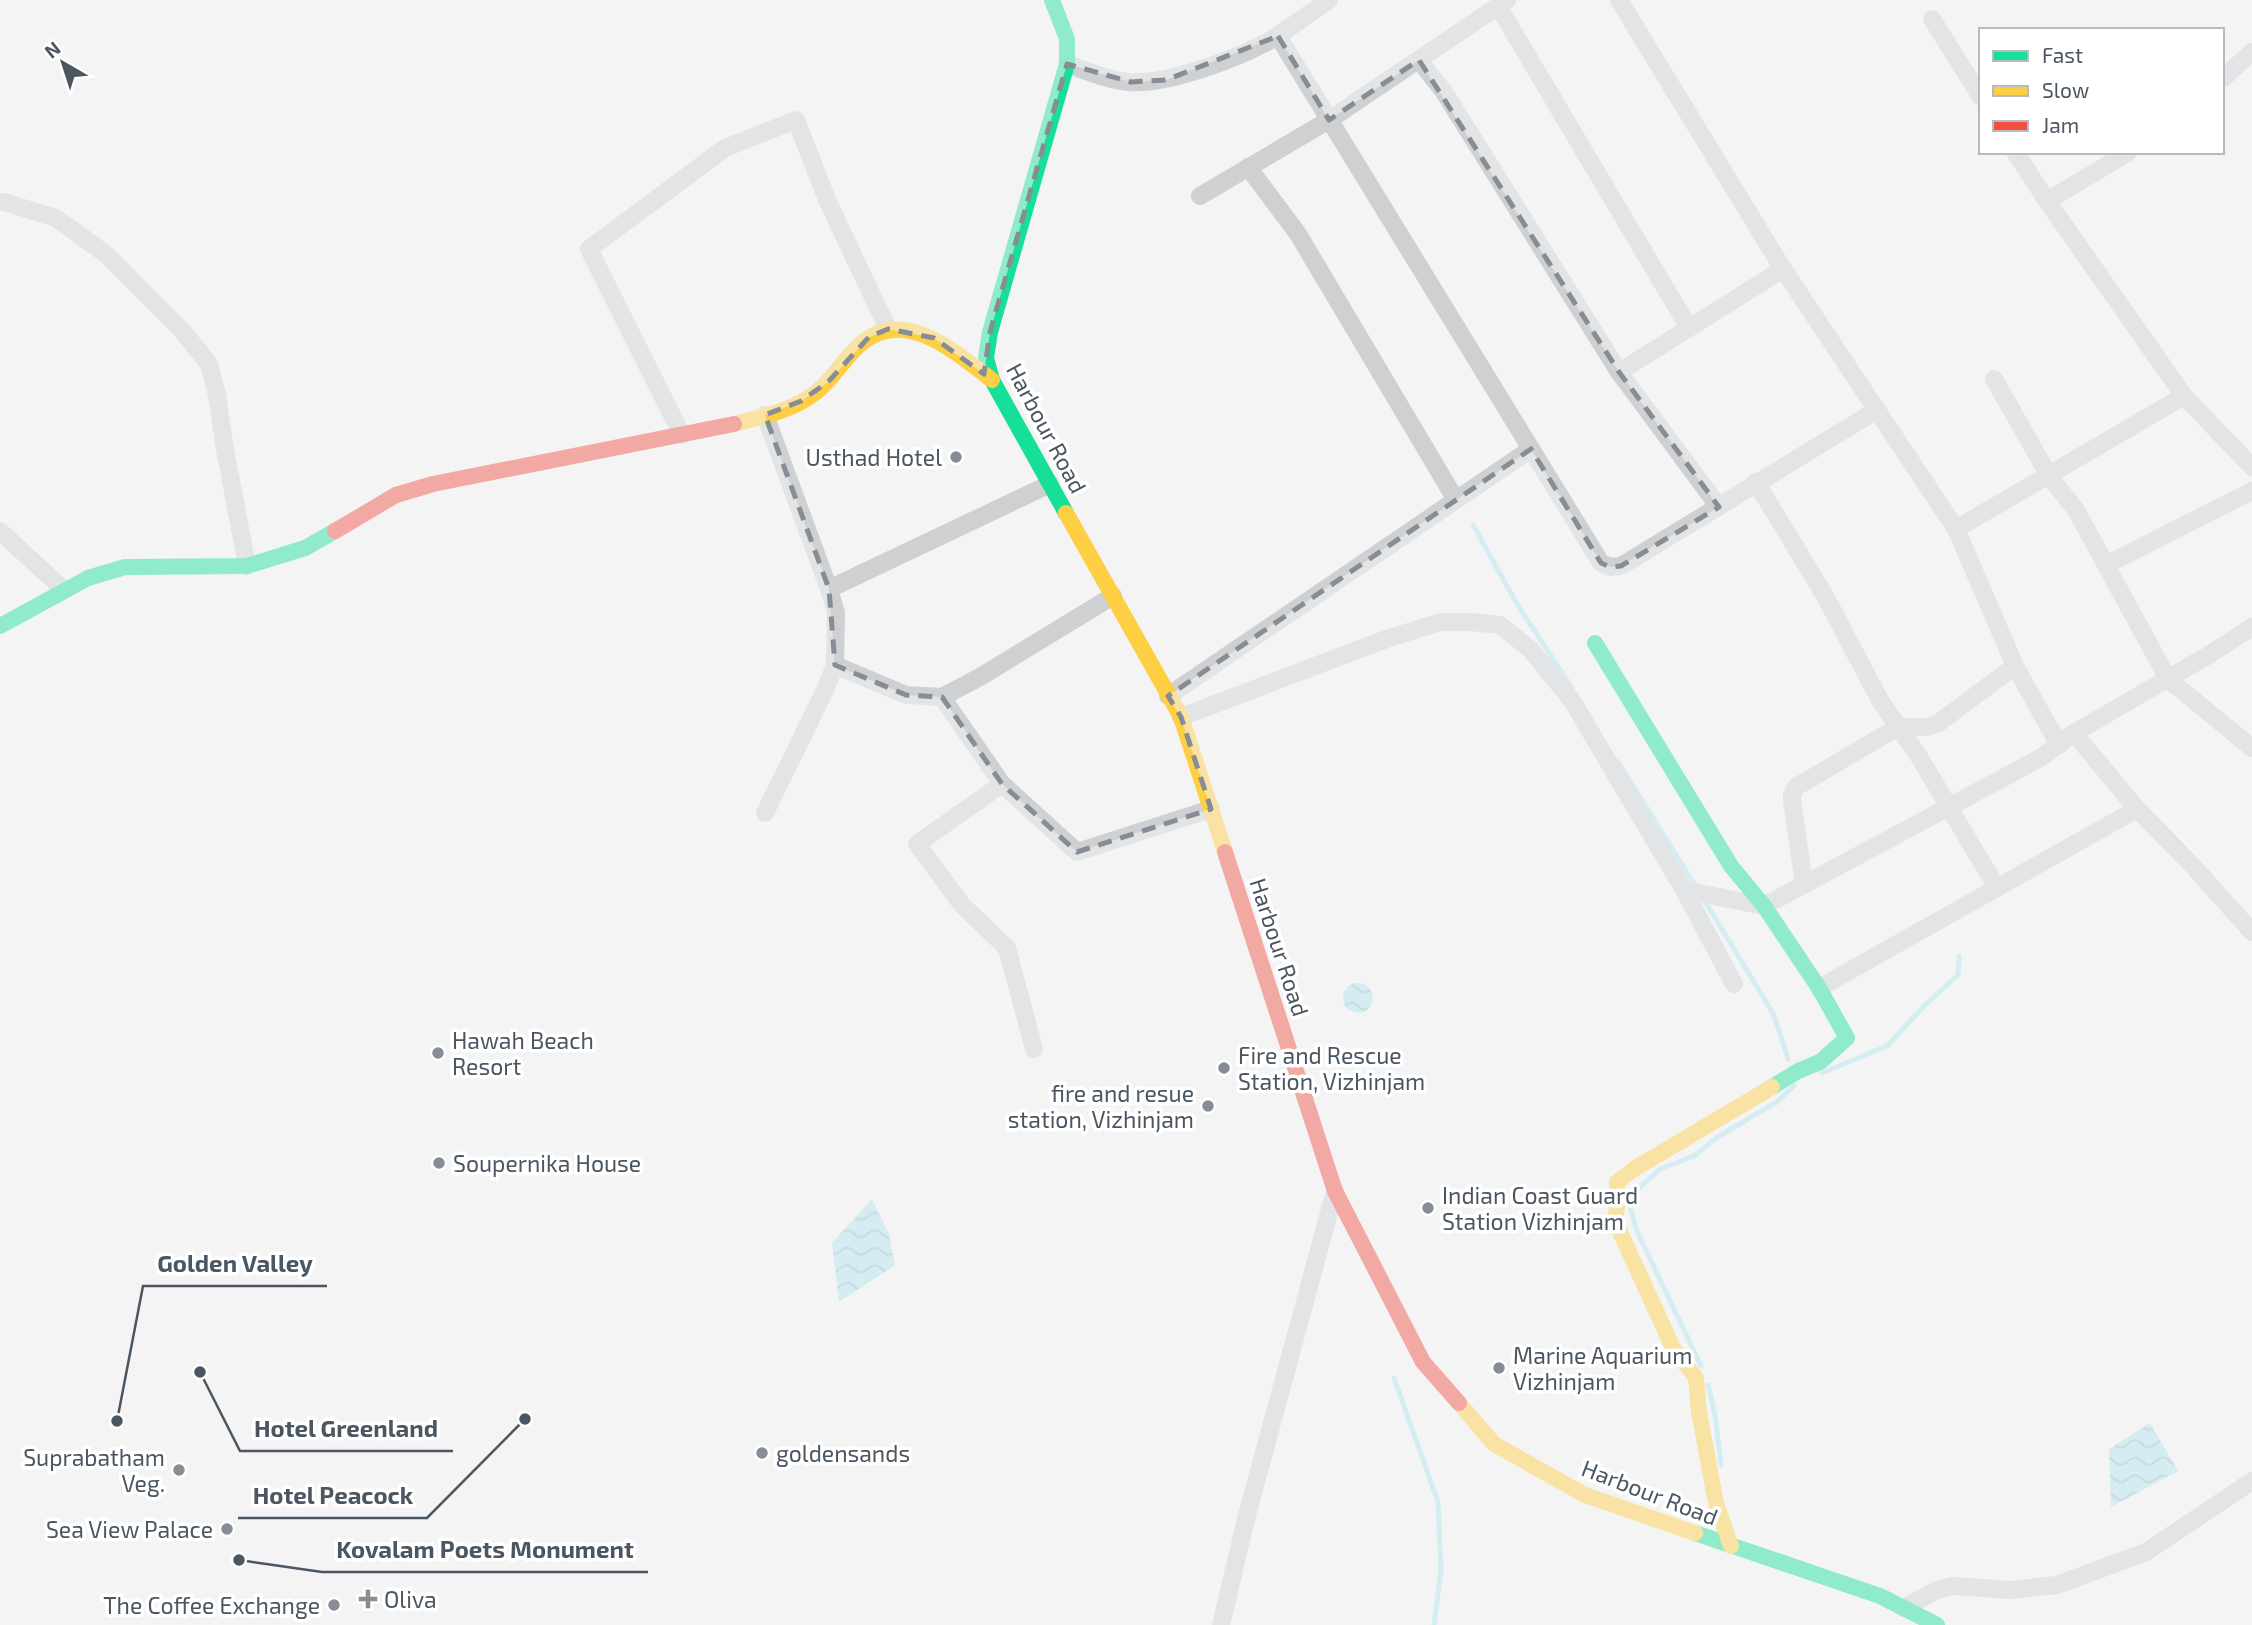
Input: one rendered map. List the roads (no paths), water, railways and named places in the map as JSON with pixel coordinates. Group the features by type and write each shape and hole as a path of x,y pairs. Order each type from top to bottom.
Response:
{"street":[{"name":"Harbour Road","path":"1052,0 1066,39 1067,64 990,332 986,358 992,380 1181,717 1335,1191 1423,1362 1494,1444 1586,1496 1880,1596 1937,1625"},
{"path":"1067,64 1107,78 1130,82 1166,80 1219,62 1278,36 1329,0"},
{"path":"1619,0 1783,269 1956,529 2015,666 2059,745"},
{"path":"1200,195 1329,120 1502,3 1689,328"},
{"path":"1932,19 1979,94"},
{"path":"1278,36 1601,562 1610,567 1621,566 1877,410"},
{"path":"2224,77 2252,52"},
{"path":"1419,60 1444,92 1619,372 1719,507"},
{"path":"682,435 589,249 725,148 796,120 828,202 888,330"},
{"path":"2016,154 2184,396 2252,467"},
{"path":"2047,201 2126,154"},
{"path":"1248,167 1297,234 1457,500"},
{"path":"4,202 56,218 107,255 184,333 209,364 217,395 247,566"},
{"path":"1619,372 1783,269"},
{"path":"0,626 88,578 125,567 247,566 305,548 396,495 433,484 736,424 765,415 802,401 828,382 851,351 869,337 888,330 912,330 934,338 992,380"},
{"path":"1994,379 2049,476 2076,510 2168,679 2252,748"},
{"path":"1956,529 2184,396"},
{"path":"765,415 818,555 836,612 835,665 765,813"},
{"path":"1168,696 1531,449"},
{"path":"1756,482 1825,596 1881,702 1918,755 1997,888"},
{"path":"829,589 1051,484"},
{"path":"2106,565 2252,491"},
{"path":"0,531 64,590"},
{"path":"835,665 906,695 942,696 980,677 1112,596"},
{"path":"1181,717 1389,638 1441,622 1500,625 1530,649 1571,699 1685,890 1734,984"},
{"path":"1685,890 1763,906 2042,757 2074,733 2252,627"},
{"path":"1595,643 1731,866 1763,906 1819,988 1847,1038 1820,1062 1798,1071 1633,1169 1617,1182 1615,1221 1673,1348 1696,1378 1699,1412 1716,1503 1731,1546"},
{"path":"1804,884 1792,801 1796,787 1898,727 1927,727 1937,724 2015,666"},
{"path":"942,696 1002,784 1077,852 1211,808"},
{"path":"2074,733 2137,809 2252,932"},
{"path":"1002,784 917,844 962,905 1007,948 1034,1049"},
{"path":"1819,988 2137,809"},
{"path":"1221,1625 1247,1515 1335,1191"},
{"path":"1904,1608 1937,1590 1954,1586 2010,1590 2057,1585 2146,1552 2252,1481"}],"water":[{"path":"1358,983 1368,988 1373,998 1368,1008 1358,1013 1348,1008 1343,998 1348,988"},
{"path":"872,1199 889,1234 895,1265 839,1302 832,1243"},
{"path":"2150,1423 2178,1471 2111,1507 2109,1449"}],"waterway":[{"path":"1473,525 1517,604 1572,688"},
{"path":"1618,762 1696,887"},
{"path":"1703,898 1774,1015 1788,1059"},
{"path":"1822,1073 1887,1046 1925,1005 1958,975 1959,956"},
{"path":"1701,1366 1636,1229 1628,1198 1660,1169 1694,1156 1719,1136 1777,1102 1794,1086"},
{"path":"1394,1378 1438,1502 1441,1570 1434,1625"},
{"path":"1708,1385 1721,1465"}],"place":[{"name":"Usthad Hotel","path":"956,457"},
{"name":"Hawah Beach Resort","path":"438,1053"},
{"name":"Fire and Rescue Station, Vizhinjam","path":"1224,1068"},
{"name":"fire and resue station, Vizhinjam","path":"1208,1106"},
{"name":"Soupernika House","path":"439,1163"},
{"name":"Indian Coast Guard Station Vizhinjam","path":"1428,1208"},
{"name":"Marine Aquarium Vizhinjam","path":"1499,1368"},
{"name":"Hotel Greenland","path":"200,1372"},
{"name":"Hotel Peacock","path":"525,1419"},
{"name":"Golden Valley","path":"117,1421"},
{"name":"goldensands","path":"762,1453"},
{"name":"Suprabatham Veg.","path":"179,1470"},
{"name":"Sea View Palace","path":"227,1529"},
{"name":"Kovalam Poets Monument","path":"239,1560"},
{"name":"Oliva","path":"368,1599"},
{"name":"The Coffee Exchange","path":"334,1605"}]}
